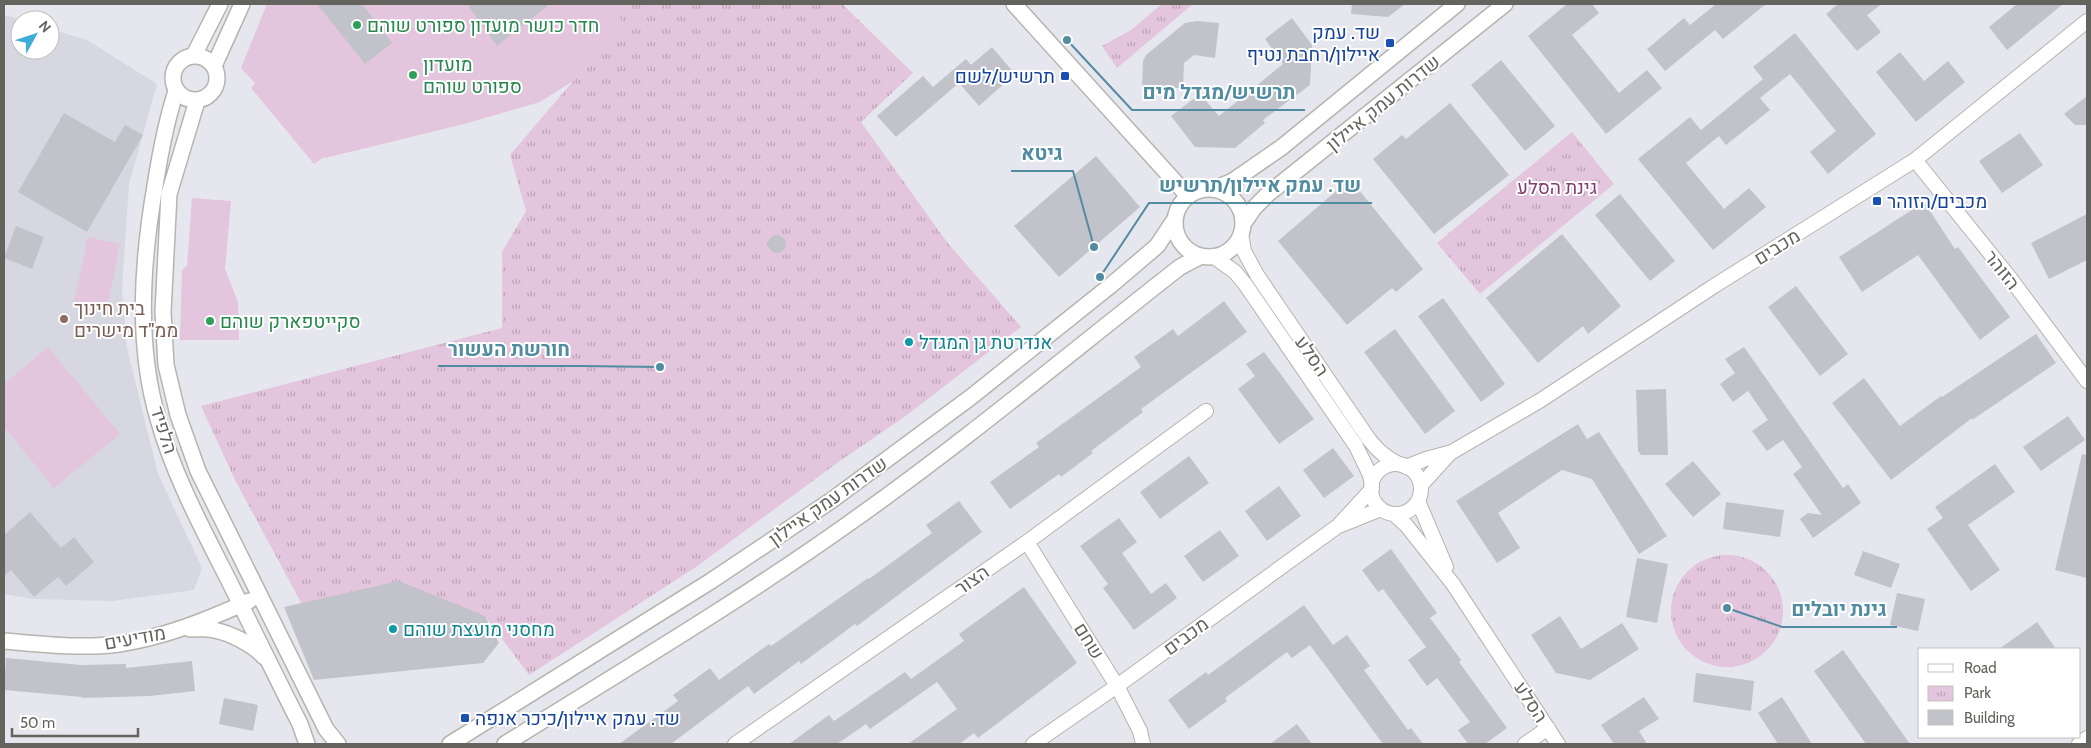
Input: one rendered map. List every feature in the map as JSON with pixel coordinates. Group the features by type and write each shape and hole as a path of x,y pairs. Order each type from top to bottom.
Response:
{"main road":[{"path":"194,55 209,60 217,73 216,88 211,95 196,101 189,100 176,91 173,83 175,68 180,62 194,55 220,4"},
{"path":"214,66 242,4"},
{"path":"1014,4 1188,196"},
{"name":"שדרות עמק איילון","path":"1214,189 1233,181 1282,147 1457,4"},
{"name":"שדרות עמק איילון","path":"1242,229 1254,208 1268,194 1505,4"},
{"name":"הלפיד","path":"176,91 169,112 159,160 146,242 143,306 147,362 158,419 180,479 300,724 307,744"},
{"name":"הלפיד","path":"196,101 169,194 163,312 166,365 178,415 198,471 326,729 338,744"},
{"path":"1202,189 1214,189 1225,192 1240,207 1242,229 1238,242 1229,251 1207,256 1190,251 1181,242 1175,226 1180,204 1188,196 1202,189"},
{"name":"שדרות עמק איילון","path":"450,744 711,581 832,500 971,397 1110,286 1157,246 1176,219"},
{"name":"שדרות עמק איילון","path":"505,744 727,605 842,529 1004,408 1180,267 1207,256"},
{"name":"מודיעים","path":"4,641 60,645 118,644 186,628 260,596"},
{"path":"186,628 214,630 229,635 262,654 272,668"}],"street":[{"name":"מכבים","path":"1404,466 1452,452 1541,400 1714,286 1915,160 2087,21"},
{"name":"הזוהר","path":"1915,160 2010,278 2087,382"},
{"name":"הסלע","path":"1242,229 1244,251 1257,275 1376,450 1386,458 1404,466"},
{"name":"הסלע","path":"1207,256 1235,272 1246,284 1356,446 1370,475 1372,488"},
{"name":"הצור","path":"735,744 1027,542 1206,411"},
{"name":"מכבים","path":"1421,485 1452,452"},
{"path":"1404,466 1417,474 1421,485 1418,501 1409,511 1395,514 1381,509 1376,503 1372,488 1374,478 1384,467 1404,466"},
{"name":"מכבים","path":"1033,744 1117,686 1338,526 1372,488"},
{"name":"הסלע","path":"1418,501 1453,584"},
{"name":"מכבים","path":"1338,526 1381,509"},
{"name":"הסלע","path":"1395,514 1453,584 1558,744"},
{"name":"שחם","path":"1027,542 1117,686 1140,731 1143,744"},
{"path":"1525,744 1548,728"},
{"path":"2079,744 2087,738"}],"shaded area":[{"name":"בית חינוך ממ\"ד מישרים","path":"10,16 10,60 60,60 60,32 87,40 157,84 129,184 122,289 127,348 158,474 202,568 194,590 113,601 32,599 4,594 4,17"}],"green space":[{"name":"מועדון ספורט שוהם","path":"267,4 612,4 625,26 573,81 540,102 464,124 324,157 314,164 251,88 255,83 241,68"},
{"path":"612,4 842,4 913,73 861,122 946,241 1021,327 907,415 837,463 696,567 529,675 485,616 408,591 305,610 235,480 201,406 502,328 502,252 526,211 510,155 573,81 624,26"},
{"path":"1162,4 1193,4 1117,68 1102,46 1131,30"},
{"name":"גינת הסלע","path":"1572,132 1614,184 1480,294 1437,243"},
{"path":"192,198 231,201 225,269 238,302 239,340 180,340 182,270 187,266"},
{"path":"88,237 120,244 107,309 74,302"},
{"path":"48,347 120,434 54,488 4,427 4,384"},
{"path":"1727,555 1749,559 1767,571 1779,589 1783,611 1779,633 1767,651 1749,663 1727,667 1705,663 1687,651 1675,633 1671,611 1675,589 1687,571 1705,559"}],"building":[{"name":"חדר כושר מועדון ספורט שוהם","path":"317,4 362,4 392,43 365,64"},
{"path":"467,4 550,4 497,46"},
{"path":"1352,4 1405,4 1388,17 1351,14"},
{"path":"1567,4 1592,4 1599,13 1572,35 1619,93 1647,70 1662,88 1606,134 1528,36"},
{"path":"1716,4 1766,4 1723,39 1715,30 1665,71 1647,49 1684,18 1690,25"},
{"path":"1838,4 1882,4 1867,15 1881,32 1857,51 1826,14"},
{"path":"2017,4 2063,4 2007,50 1989,27"},
{"path":"1292,18 1312,45 1310,85 1263,120 1265,123 1235,148 1195,147 1171,116 1200,94 1219,116 1283,64 1265,39"},
{"path":"1197,21 1219,23 1215,58 1194,55 1184,63 1183,88 1142,87 1143,61 1146,55 1185,23"},
{"path":"1795,33 1876,134 1828,174 1810,152 1836,131 1790,74 1760,98 1770,110 1726,145 1719,136 1686,163 1724,209 1749,188 1766,207 1713,250 1638,159 1690,117 1701,130 1763,79 1753,67"},
{"path":"992,47 1015,74 979,106 959,83 896,137 877,116 923,76 933,87 966,59 971,65"},
{"path":"1900,52 1924,81 1948,61 1965,82 1916,122 1876,72"},
{"path":"1501,60 1555,126 1525,151 1471,85"},
{"path":"2087,96 2087,125 2075,125 2064,114"},
{"path":"1450,103 1509,175 1434,234 1373,159 1402,135 1406,139"},
{"path":"64,113 115,142 125,125 143,135 87,232 18,192"},
{"path":"2020,133 2043,165 2002,193 1979,161"},
{"path":"1096,156 1140,207 1059,277 1014,226"},
{"path":"1350,179 1423,269 1396,292 1392,288 1347,325 1278,241"},
{"path":"1620,194 1675,261 1650,281 1595,215"},
{"path":"1924,202 1955,249 1958,247 2010,317 1980,340 1918,255 1862,292 1839,257"},
{"path":"2087,214 2087,260 2049,279 2031,243"},
{"path":"16,226 44,237 32,269 4,258"},
{"path":"1562,234 1621,306 1588,334 1583,326 1538,363 1486,298"},
{"path":"777,235 783,238 786,244 783,250 777,253 771,250 768,244 771,238"},
{"path":"1796,286 1848,354 1820,376 1768,307"},
{"path":"1443,298 1505,384 1481,402 1418,316"},
{"path":"1224,301 1247,332 1141,409 1143,412 1091,451 1093,453 1061,477 1059,474 1010,509 990,482 1039,447 1036,443 1141,367 1134,357 1173,329 1178,336"},
{"path":"1395,329 1455,411 1425,434 1364,352"},
{"path":"2036,334 2056,363 1972,420 1972,418 1891,480 1832,403 1864,378 1900,426 1941,396"},
{"path":"1744,347 1843,488 1848,484 1861,503 1813,538 1800,519 1808,513 1822,515 1793,474 1802,467 1783,440 1767,451 1752,431 1768,420 1748,391 1733,402 1720,384 1735,373 1725,359"},
{"path":"1264,352 1314,419 1279,444 1238,389 1255,376 1246,364"},
{"path":"1666,389 1668,455 1641,455 1638,451 1636,390"},
{"path":"2068,416 2085,440 2041,471 2023,447"},
{"path":"1578,424 1587,439 1599,432 1667,536 1639,554 1592,479 1562,470 1498,513 1520,548 1497,563 1456,501"},
{"path":"1333,448 1354,476 1324,498 1303,470"},
{"path":"2082,454 2087,455 2087,578 2055,570"},
{"path":"1189,456 1209,483 1160,519 1140,492"},
{"path":"1693,461 1721,494 1693,517 1665,484"},
{"path":"1995,464 2015,492 1968,525 2000,570 1971,591 1927,529 1943,518 1935,507"},
{"path":"1279,486 1301,516 1267,541 1245,511"},
{"path":"959,501 982,532 857,626 855,624 801,664 799,661 754,694 748,686 671,744 619,744 678,701 673,695 710,668 719,680 769,644 771,646 869,579 932,533 926,525"},
{"path":"1726,502 1784,510 1780,537 1723,529"},
{"path":"30,512 61,548 74,537 94,562 66,586 58,577 34,597 11,570 4,576 4,535"},
{"path":"1119,518 1137,542 1122,553 1151,594 1166,583 1177,598 1134,630 1103,588 1108,584 1080,546"},
{"path":"1220,530 1239,556 1203,582 1184,556"},
{"path":"1391,549 1437,613 1430,618 1507,728 1485,744 1468,744 1458,730 1470,722 1437,678 1427,686 1408,660 1426,647 1383,589 1378,592 1362,570"},
{"path":"1863,551 1900,564 1891,588 1854,575"},
{"path":"1637,558 1668,564 1657,623 1626,617"},
{"name":"מחסני מועצת שוהם","path":"399,581 485,616 499,643 483,663 314,680 284,607"},
{"path":"1024,587 1077,663 978,738 974,733 959,744 908,744 957,709 937,682 870,729 866,724 837,744 789,744 829,715 834,721 905,672 911,679 964,641 959,634"},
{"path":"1897,593 1925,599 1918,631 1890,625"},
{"path":"1304,605 1333,645 1347,635 1370,666 1364,670 1408,730 1411,728 1423,744 1383,744 1310,645 1292,658 1287,652 1225,698 1227,701 1189,729 1168,700 1206,672 1208,675"},
{"path":"1560,616 1581,649 1622,623 1639,649 1590,680 1556,673 1531,635"},
{"path":"2037,622 2055,648 2000,648"},
{"path":"1843,650 1910,744 1866,744 1814,671"},
{"path":"6,658 81,665 126,664 126,668 192,661 195,691 150,696 82,698 4,690"},
{"path":"1696,673 1754,681 1751,711 1693,702"},
{"path":"1644,697 1659,719 1639,731 1647,744 1614,744 1601,725"},
{"path":"1782,697 1812,744 1778,744 1758,713"},
{"path":"224,698 258,705 253,731 219,724"},
{"path":"1297,724 1312,744 1270,744"}],"place":[{"name":"חדר כושר מועדון ספורט שוהם","path":"357,25"},
{"name":"תרשיש/מגדל מים","path":"1067,40"},
{"name":"שד. עמק איילון/רחבת נטיף","path":"1390,43"},
{"name":"מועדון ספורט שוהם","path":"413,75"},
{"name":"תרשיש/לשם","path":"1065,76"},
{"name":"מכבים/הזוהר","path":"1877,201"},
{"name":"גיטא","path":"1094,247"},
{"name":"שד. עמק איילון/תרשיש","path":"1100,277"},
{"name":"בית חינוך ממ\"ד מישרים","path":"64,319"},
{"name":"סקייטפארק שוהם","path":"210,321"},
{"name":"אנדרטת גן המגדל","path":"909,342"},
{"name":"חורשת העשור","path":"660,367"},
{"name":"גינת יובלים","path":"1727,608"},
{"name":"מחסני מועצת שוהם","path":"393,629"},
{"name":"שד. עמק איילון/כיכר אנפה","path":"465,718"}]}
